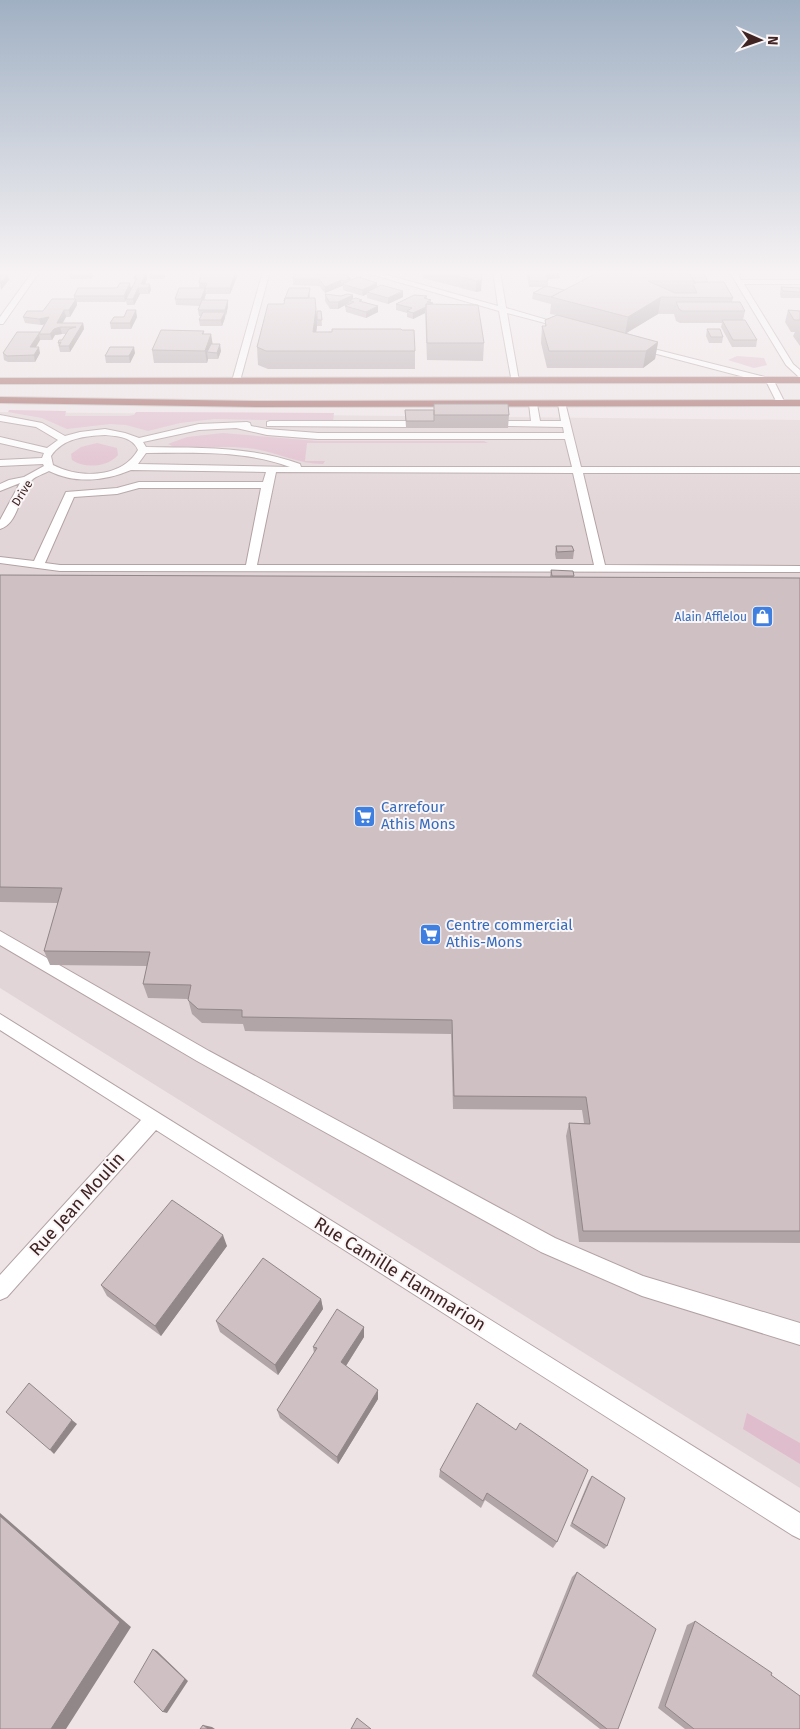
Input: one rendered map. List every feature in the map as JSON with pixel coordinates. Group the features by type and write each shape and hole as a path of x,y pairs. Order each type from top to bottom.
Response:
{"main road":[{"path":"0,381 800,380"},
{"path":"0,400 256,404 800,403"}],"street":[{"path":"236,381 244,352"},
{"path":"510,352 515,381"},
{"path":"660,352 770,381 782,403"},
{"path":"782,352 800,375"},
{"path":"532,404 536,424"},
{"path":"562,404 600,568"},
{"path":"0,418 39,425 65,440 105,432 118,434 137,441 199,427 257,424 406,424"},
{"path":"508,424 567,424"},
{"path":"238,426 267,432 318,436 570,436"},
{"path":"0,440 48,460 55,471 77,477 105,475 128,467 136,462 143,450"},
{"name":"Drive","path":"0,526 7,518 27,479 48,460 65,440"},
{"path":"137,441 143,450"},
{"path":"143,450 239,451 263,454 308,470"},
{"path":"0,463 48,460"},
{"path":"128,467 272,470 800,470"},
{"path":"251,568 267,485 272,470"},
{"path":"0,488 12,482 27,479"},
{"path":"38,565 70,494 118,491 139,485 267,485"},
{"path":"0,560 69,568 800,569"},
{"path":"0,937 203,1056 548,1245 642,1286 800,1334"},
{"name":"Rue Camille Flammarion","path":"0,1021 800,1527"},
{"name":"Rue Jean Moulin","path":"0,1290 154,1118"}],"shaded area":[{"path":"737,356 764,358 767,365 754,368 728,360"},
{"path":"9,410 66,411 65,416 129,416 134,415 136,412 334,413 333,421 214,419 180,423 148,431 126,425 110,424 67,429 42,418 8,412"},
{"path":"0,412 800,420 800,1488 0,988"},
{"path":"223,433 317,441 484,441 488,443 307,443 305,461 325,461 323,464 314,464 255,449 226,447 177,448 168,444 187,437"},
{"path":"97,443 117,448 118,455 108,462 90,466 72,460 71,454 81,447"},
{"path":"747,1413 800,1443 800,1464 743,1429"}],"building":[{"path":"36,352 34,355 7,356 3,353"},
{"path":"107,352 131,352 129,356 105,356"},
{"path":"434,404 508,404 509,415 434,415"},
{"path":"405,410 434,410 434,421 406,421"},
{"path":"556,546 572,546 574,551 557,552"},
{"path":"551,570 573,571 574,576 552,576"},
{"name":"Centre commercial Athis-Mons","path":"0,575 800,578 800,1231 583,1231 569,1123 590,1124 586,1097 454,1096 452,1020 242,1017 242,1010 198,1009 188,1000 191,985 143,984 150,952 44,951 62,888 0,887"},
{"path":"172,1200 223,1235 155,1326 101,1285"},
{"path":"263,1258 321,1299 275,1365 216,1321"},
{"path":"337,1309 364,1327 341,1362 378,1390 337,1457 277,1410 317,1348 313,1347"},
{"path":"29,1383 72,1420 50,1450 6,1412"},
{"path":"477,1403 516,1430 520,1423 588,1470 557,1542 487,1493 483,1501 440,1470"},
{"path":"592,1476 625,1498 607,1546 572,1523"},
{"path":"0,1516 120,1622 51,1729 0,1729"},
{"path":"577,1572 656,1629 618,1729 607,1729 536,1673"},
{"path":"695,1621 772,1673 771,1675 800,1696 800,1729 694,1729 665,1706"},
{"path":"153,1649 185,1679 163,1712 134,1682"},
{"path":"357,1718 371,1729 351,1729"},
{"path":"203,1725 208,1729 200,1729"}],"place":[{"name":"Alain Afflelou","path":"763,617"},
{"name":"Carrefour Athis Mons","path":"365,816"},
{"name":"Centre commercial Athis-Mons","path":"430,934"}]}
